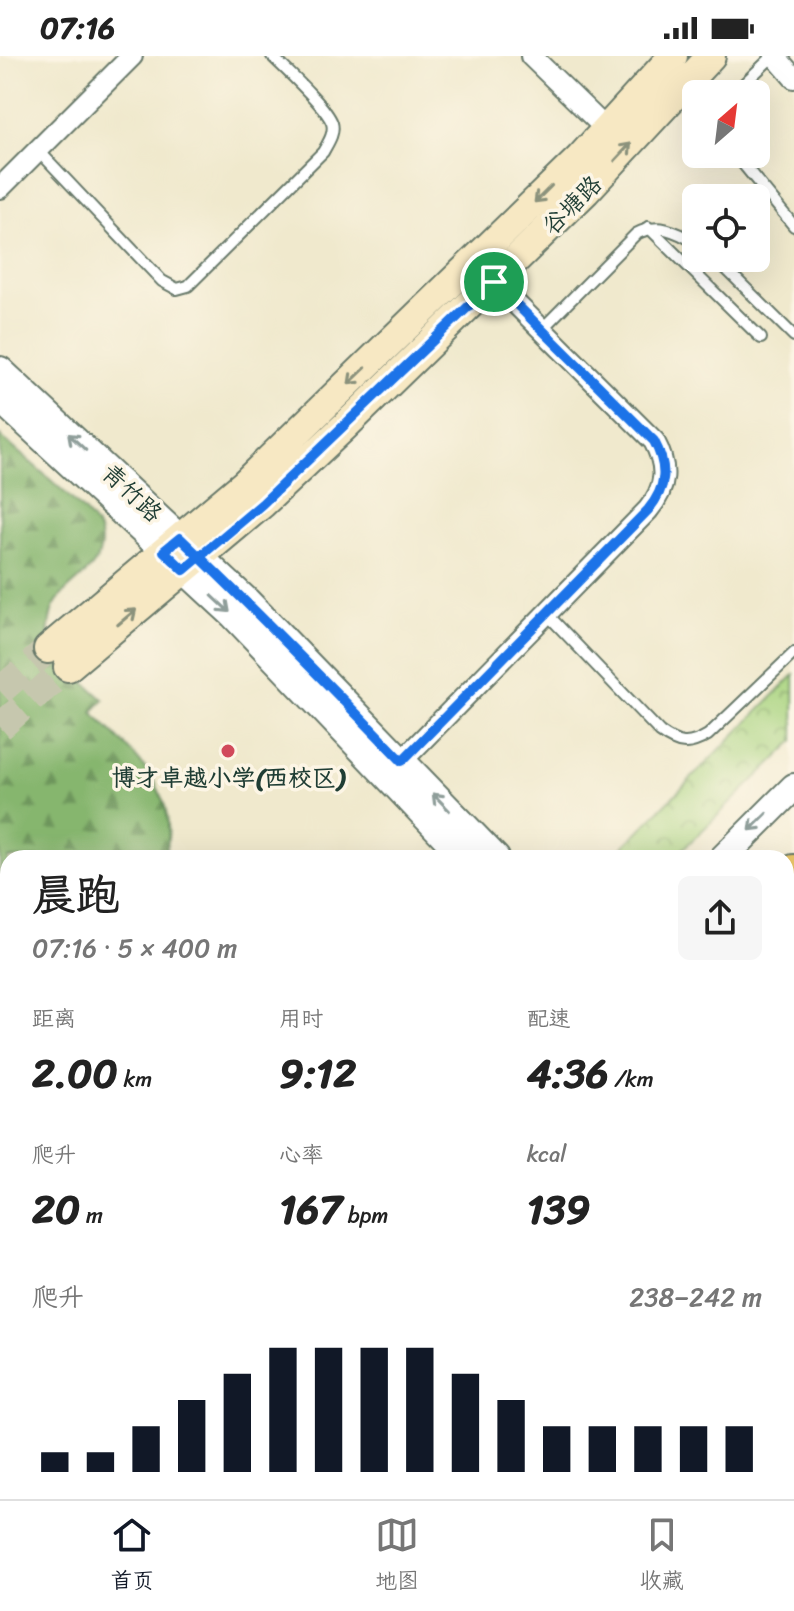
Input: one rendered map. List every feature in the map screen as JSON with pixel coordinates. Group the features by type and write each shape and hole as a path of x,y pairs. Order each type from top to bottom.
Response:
{"main road":[{"name":"谷塘路","path":"182,554 244,484 457,279 606,129 673,56"},
{"name":"谷塘路","path":"58,658 182,554 262,504 586,191 711,56"}],"street":[{"path":"0,188 132,56"},
{"path":"531,56 606,129"},
{"path":"774,56 794,78"},
{"path":"395,768 648,510 661,492 665,476 665,463 654,441 494,282"},
{"name":"青竹路","path":"0,370 182,554 233,615 487,850"},
{"name":"青竹路","path":"0,399 182,554"},
{"name":"青竹路","path":"395,768 459,850"},
{"path":"731,850 794,787"}],"lane":[{"path":"38,150 162,281 177,289 188,286 323,152 331,137 333,124 325,112 272,56"},
{"path":"748,80 774,56"},
{"path":"746,168 794,226"},
{"path":"542,329 636,234 648,227 682,234"},
{"path":"648,227 761,338"},
{"path":"729,272 794,336"},
{"path":"546,613 660,732 684,745 708,735 794,653"}],"green space":[{"path":"0,436 69,496 99,531 101,547 95,562 61,596 52,611 48,649 104,700 92,712 151,776 167,813 168,834 166,850 0,850"},
{"path":"794,675 794,741 682,850 620,850"}],"tunnel":[{"path":"0,691 48,649"},
{"path":"0,727 68,667"}],"place":[{"name":"博才卓越小学(西校区)","path":"228,751"}],"route":[{"path":"494,282 262,504 199,556 184,570 164,551 180,538 199,556 247,601 402,761 648,510 661,492 665,476 665,463 654,441 494,282"}]}
